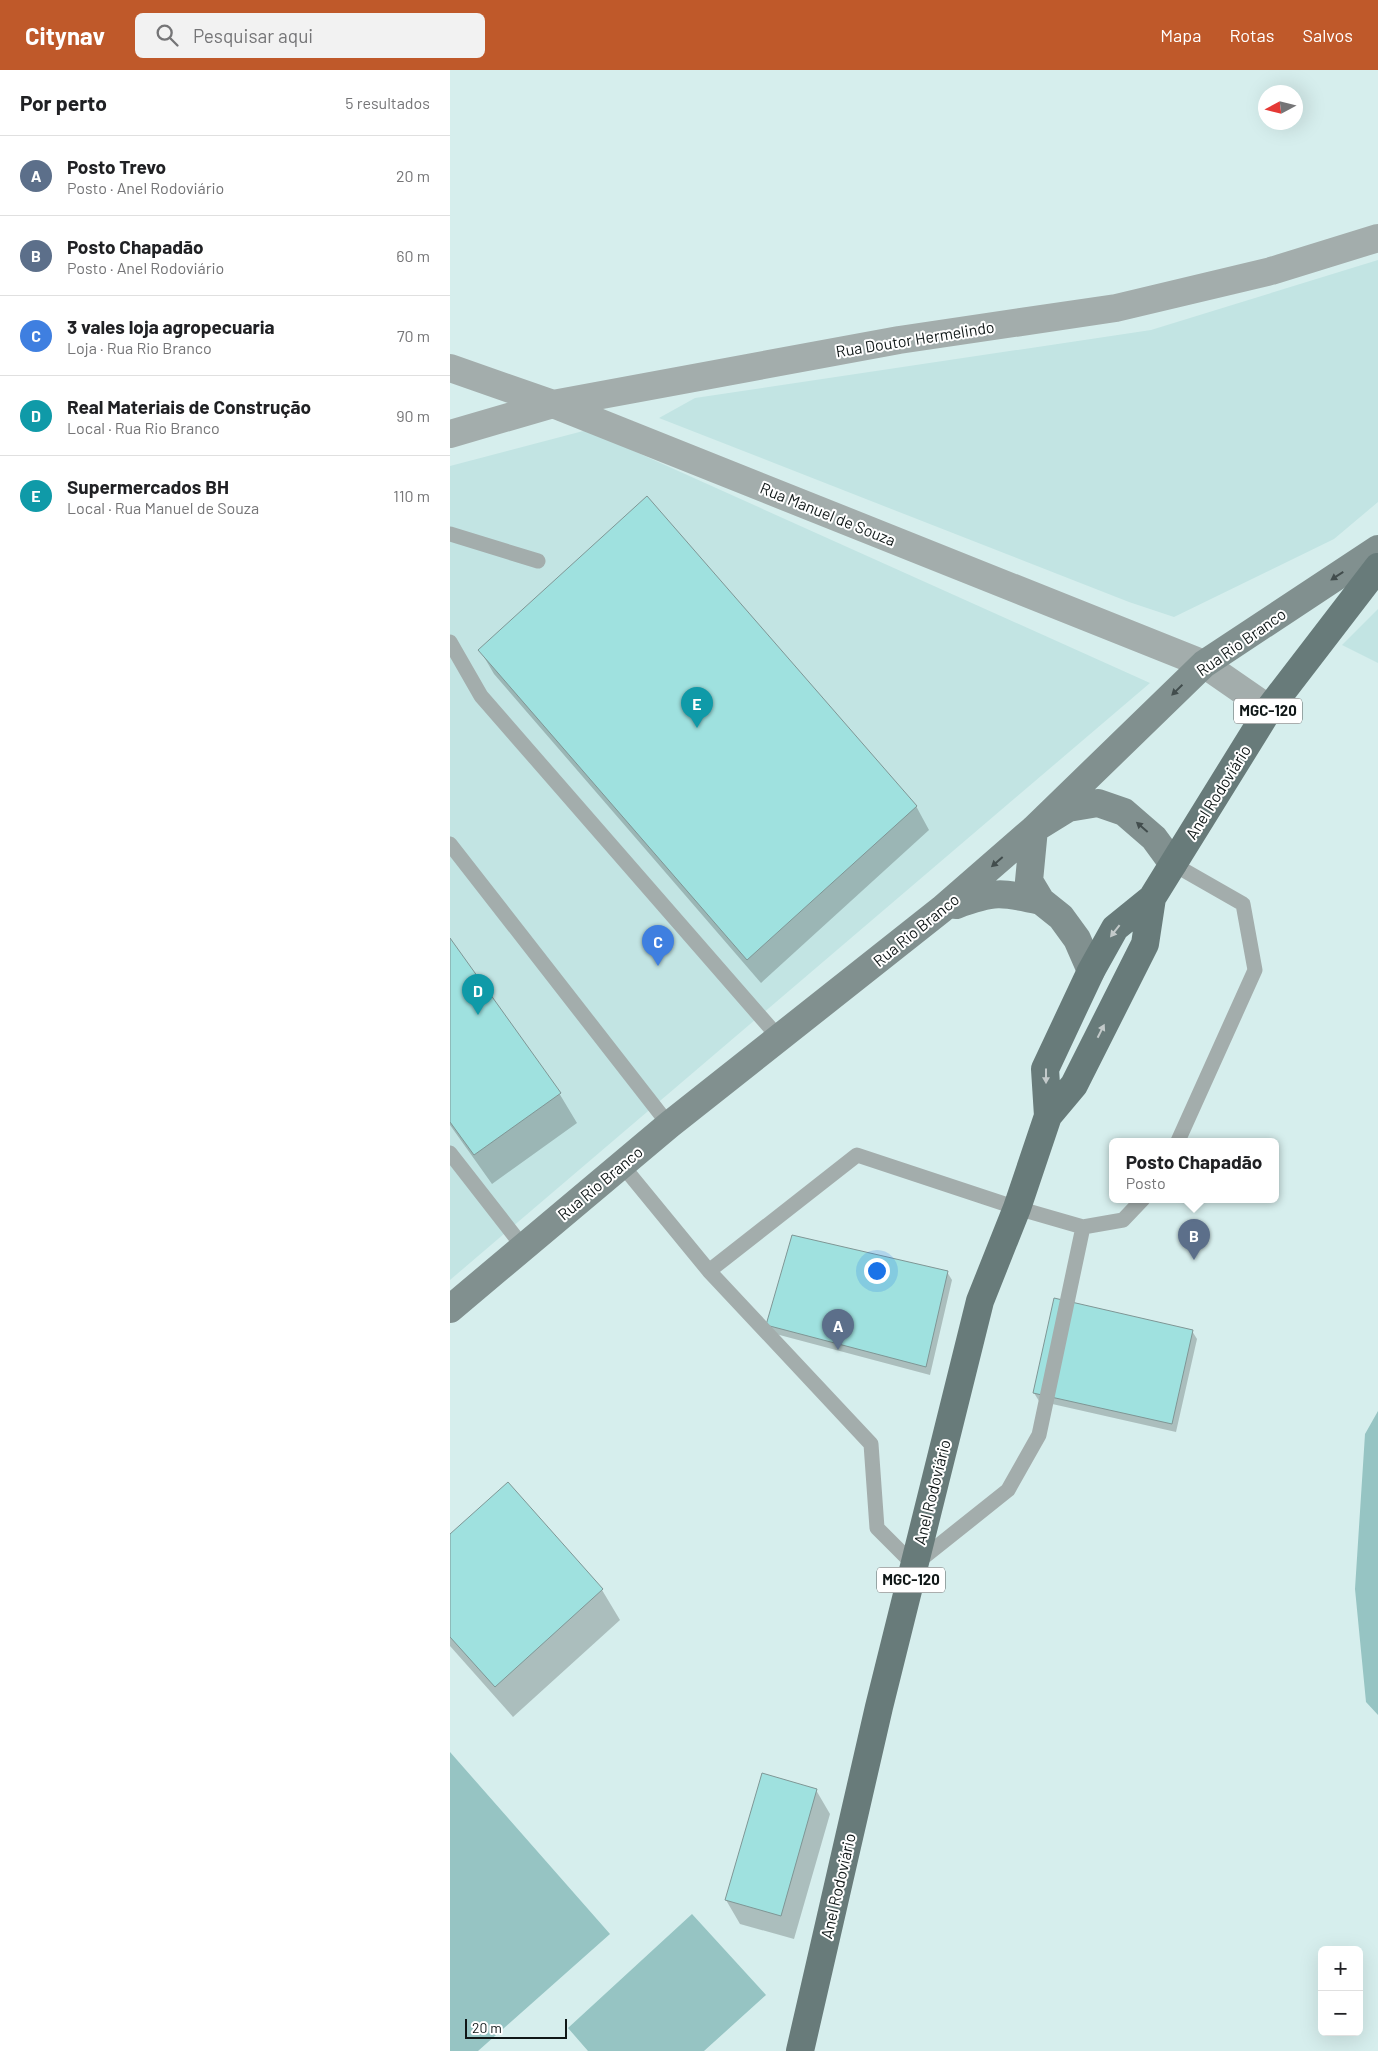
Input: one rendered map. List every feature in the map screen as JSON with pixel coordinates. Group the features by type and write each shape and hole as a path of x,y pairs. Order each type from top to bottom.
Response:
{"main road":[{"name":"Rua Rio Branco","path":"450,1309 669,1125 942,909 1034,830 1204,664 1378,549"},
{"name":"Anel Rodoviário","path":"1048,1116 1045,1069 1091,971 1115,928 1152,898 1269,709 1378,568"},
{"path":"1091,971 1077,939 1061,917 1041,901 1029,881 1034,830 1068,808 1098,803 1124,812 1154,838 1173,864"},
{"path":"942,909 988,894 1010,894 1041,901"},
{"name":"Anel Rodoviário","path":"800,2051 914,1565 980,1301 1017,1208 1048,1116 1074,1085 1145,944 1152,898"}],"street":[{"name":"Rua Doutor Hermelindo","path":"450,434 553,404 899,340 1116,308 1271,271 1378,238"},
{"name":"Rua Manuel de Souza","path":"450,368 553,404 1204,664 1269,709"}],"lane":[{"path":"450,534 538,561"},
{"path":"450,642 481,696 780,1039"},
{"path":"450,844 669,1125"},
{"path":"1173,864 1243,904 1255,970 1179,1138"},
{"path":"450,1153 524,1248"},
{"path":"709,1271 857,1156 1017,1208 1083,1227 1123,1220 1139,1203"},
{"path":"622,1165 709,1271 870,1444 877,1528 914,1565 1008,1490 1040,1435 1083,1227"}],"shaded area":[{"path":"1378,260 1378,502 1334,539 1174,617 1129,602 659,418 695,398 1151,330"},
{"path":"587,430 1150,683 450,1280 450,466"},
{"path":"1378,609 1378,663 1342,645"},
{"path":"1378,1411 1378,1715 1366,1702 1355,1589 1365,1434"},
{"path":"450,1752 610,1934 478,2051 450,2051"},
{"path":"692,1914 766,1995 704,2051 588,2051 568,2028"}],"building":[{"path":"647,496 917,806 747,960 478,650"},
{"path":"450,938 561,1093 474,1155 450,1122"},
{"path":"792,1235 948,1271 926,1367 766,1325"},
{"path":"1054,1298 1193,1330 1172,1424 1033,1393"},
{"path":"508,1482 603,1589 495,1687 450,1637 450,1534"},
{"path":"762,1773 817,1789 781,1916 725,1900"}],"place":[{"name":"Supermercados BH","path":"697,728"},
{"name":"3 vales loja agropecuaria","path":"658,966"},
{"name":"Real Materiais de Construção","path":"478,1015"},
{"name":"Posto Chapadão","path":"1194,1260"},
{"name":"Posto Trevo","path":"838,1350"}]}
